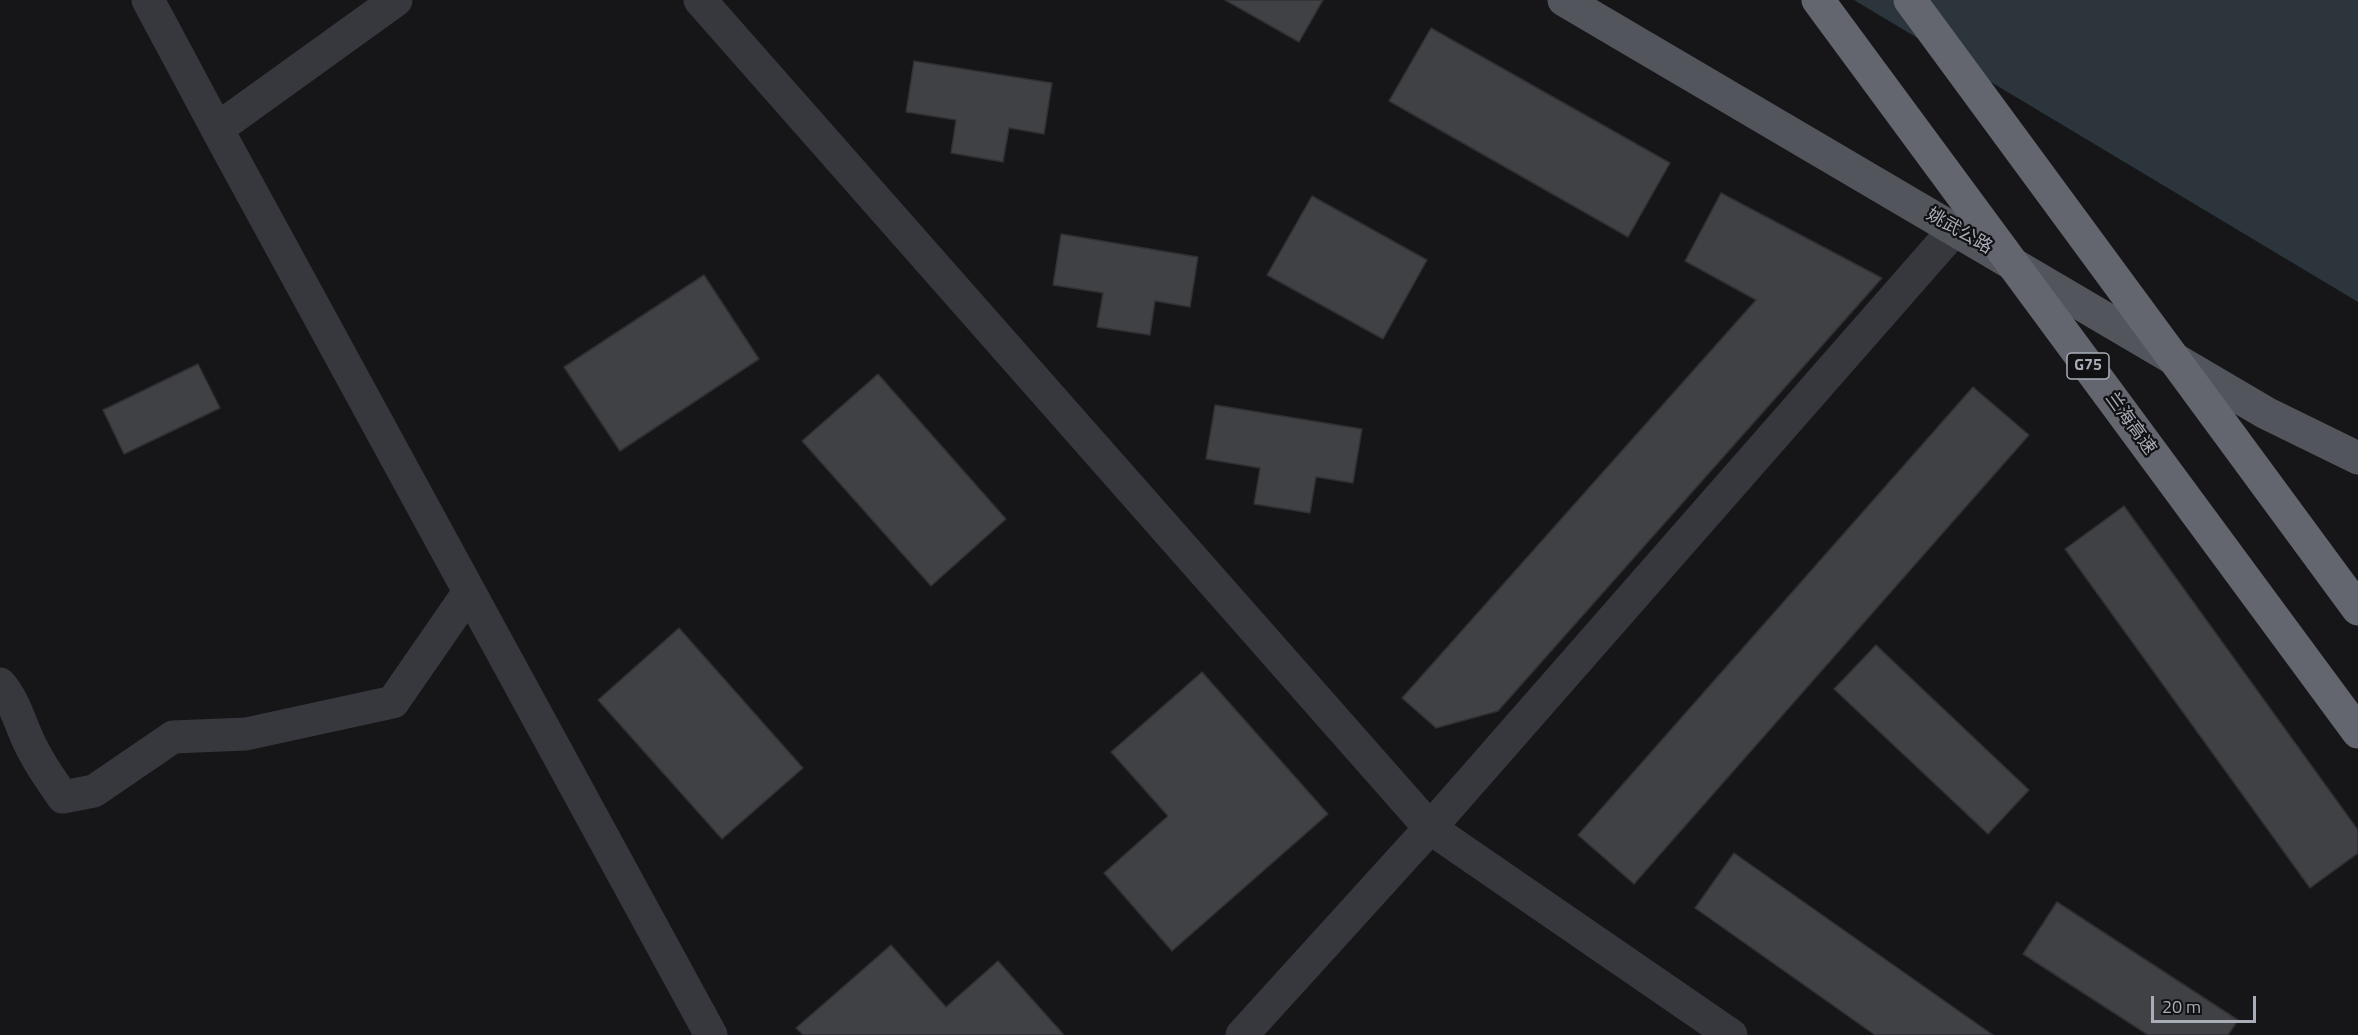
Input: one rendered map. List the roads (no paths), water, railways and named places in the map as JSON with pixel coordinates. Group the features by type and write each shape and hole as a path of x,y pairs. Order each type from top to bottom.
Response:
{"highway":[{"name":"兰海高速","path":"1818,0 2358,732"},
{"path":"1910,0 2358,609"}],"main road":[{"name":"姚武公路","path":"1564,0 2266,413 2358,458"}],"street":[{"path":"148,0 711,1035"},
{"path":"217,129 396,0"},
{"path":"700,0 1430,828 1731,1035"},
{"path":"1242,1035 1430,828 1954,229"},
{"path":"0,684 9,694 28,742 63,797 94,791 173,737 246,734 393,702 469,592"}]}
